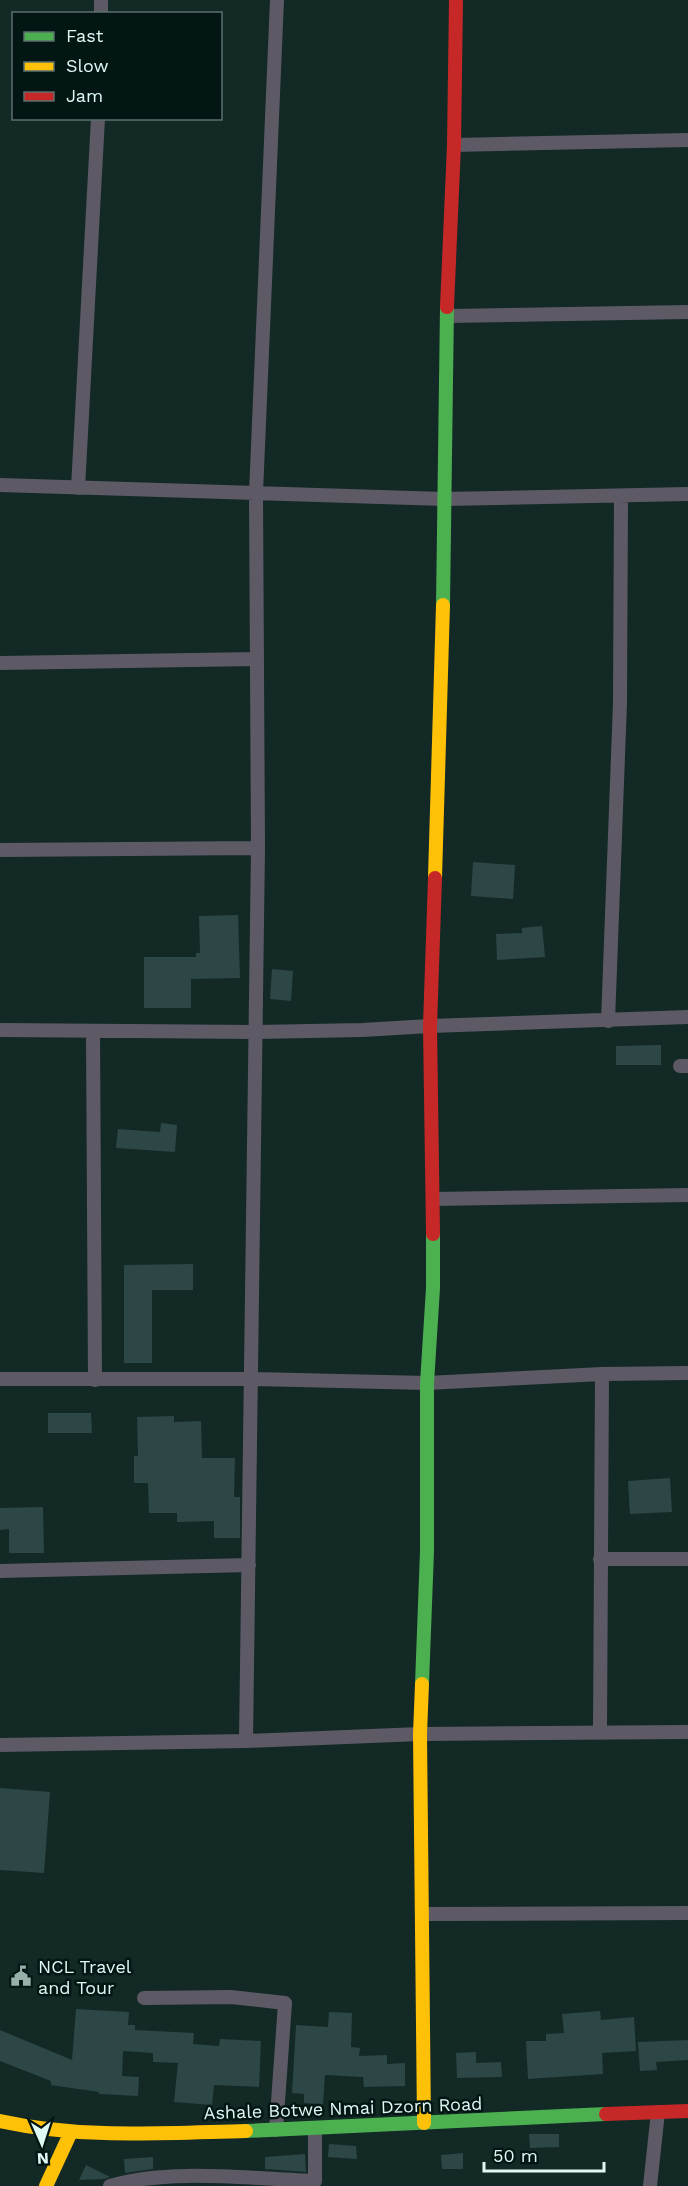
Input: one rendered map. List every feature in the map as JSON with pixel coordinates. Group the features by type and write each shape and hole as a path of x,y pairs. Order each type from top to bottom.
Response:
{"street":[{"path":"246,1741 258,848 256,493 277,0"},
{"path":"424,2123 420,1734 426,1551 427,1383 433,1288 430,1026 442,679 447,316 454,145 456,0"},
{"path":"78,488 98,120"},
{"path":"454,145 688,140"},
{"path":"447,316 688,312"},
{"path":"0,485 444,499 688,494"},
{"path":"608,1021 620,704 621,496"},
{"path":"0,663 257,659"},
{"path":"0,850 258,848"},
{"path":"0,1030 256,1032 362,1030 688,1017"},
{"path":"93,1032 95,1380"},
{"path":"433,1199 688,1195"},
{"path":"0,1379 252,1379 427,1383 602,1374 688,1373"},
{"path":"600,1733 602,1374"},
{"path":"600,1559 688,1559"},
{"path":"0,1571 249,1565"},
{"path":"0,1745 246,1741 420,1734 688,1732"},
{"path":"423,1914 688,1913"},
{"path":"144,1998 231,1998 285,2003 276,2130"},
{"name":"Ashale Botwe Nmai Dzorn Road","path":"0,2121 35,2130 99,2136 315,2129 688,2111"},
{"path":"650,2186 658,2112"},
{"path":"110,2186 130,2180 189,2176 315,2181 315,2129"},
{"path":"46,2186 70,2134"}],"building":[{"path":"473,862 515,865 513,899 471,896"},
{"path":"238,915 240,978 191,979 191,1008 144,1008 144,957 196,957 196,953 200,953 199,916"},
{"path":"542,926 545,957 497,960 496,934 522,933 522,928"},
{"path":"272,969 293,971 291,1001 270,999"},
{"path":"661,1045 661,1065 616,1065 616,1046"},
{"path":"161,1123 177,1125 175,1152 116,1148 118,1129 160,1132"},
{"path":"193,1264 193,1290 152,1290 152,1363 124,1363 124,1265"},
{"path":"48,1413 91,1413 92,1433 48,1433"},
{"path":"174,1416 174,1422 201,1421 202,1458 235,1458 234,1497 240,1497 240,1538 214,1538 214,1521 177,1522 177,1513 149,1513 148,1483 134,1483 134,1456 138,1456 137,1417"},
{"path":"670,1478 672,1512 630,1514 628,1481"},
{"path":"43,1507 44,1553 9,1553 9,1529 0,1530 0,1508"},
{"path":"0,1788 50,1792 44,1873 0,1870"},
{"path":"76,2009 129,2012 128,2025 135,2025 135,2030 194,2033 193,2044 219,2046 220,2039 261,2041 259,2087 214,2085 212,2105 174,2102 178,2063 153,2062 153,2053 123,2051 122,2076 139,2077 138,2096 99,2094 99,2092 51,2085 51,2081 0,2061 0,2030 72,2060"},
{"path":"600,2011 601,2020 634,2017 636,2051 602,2053 603,2074 528,2079 526,2041 546,2041 546,2034 564,2033 562,2014"},
{"path":"329,2012 352,2013 351,2047 360,2048 359,2056 387,2055 387,2064 405,2063 405,2086 364,2087 363,2077 325,2075 323,2104 304,2103 304,2094 292,2093 296,2025 328,2027"},
{"path":"688,2040 688,2060 656,2062 657,2070 640,2071 638,2042"},
{"path":"476,2052 476,2063 501,2062 502,2077 457,2078 456,2053"},
{"path":"529,2134 559,2134 559,2147 530,2148"},
{"path":"329,2144 356,2146 357,2159 328,2157"},
{"path":"463,2153 463,2169 442,2169 441,2155"},
{"path":"305,2154 306,2172 265,2169 265,2157"},
{"path":"153,2157 153,2169 125,2173 124,2159"},
{"path":"86,2165 110,2177 79,2180"}],"traffic: fast":[{"path":"443,605 447,307"},
{"path":"422,1684 427,1551 427,1383 433,1288 433,1234"},
{"path":"246,2131 606,2114"}],"traffic: slow":[{"path":"435,878 443,605"},
{"path":"422,1684 420,1734 424,2123"},
{"path":"0,2121 31,2127 92,2133 246,2131"},
{"path":"46,2186 70,2134"}],"traffic: jam":[{"path":"447,307 454,145 456,0"},
{"path":"433,1234 430,1026 435,878"},
{"path":"606,2114 688,2111"}],"place":[{"name":"NCL Travel and Tour","path":"21,1976"}]}
